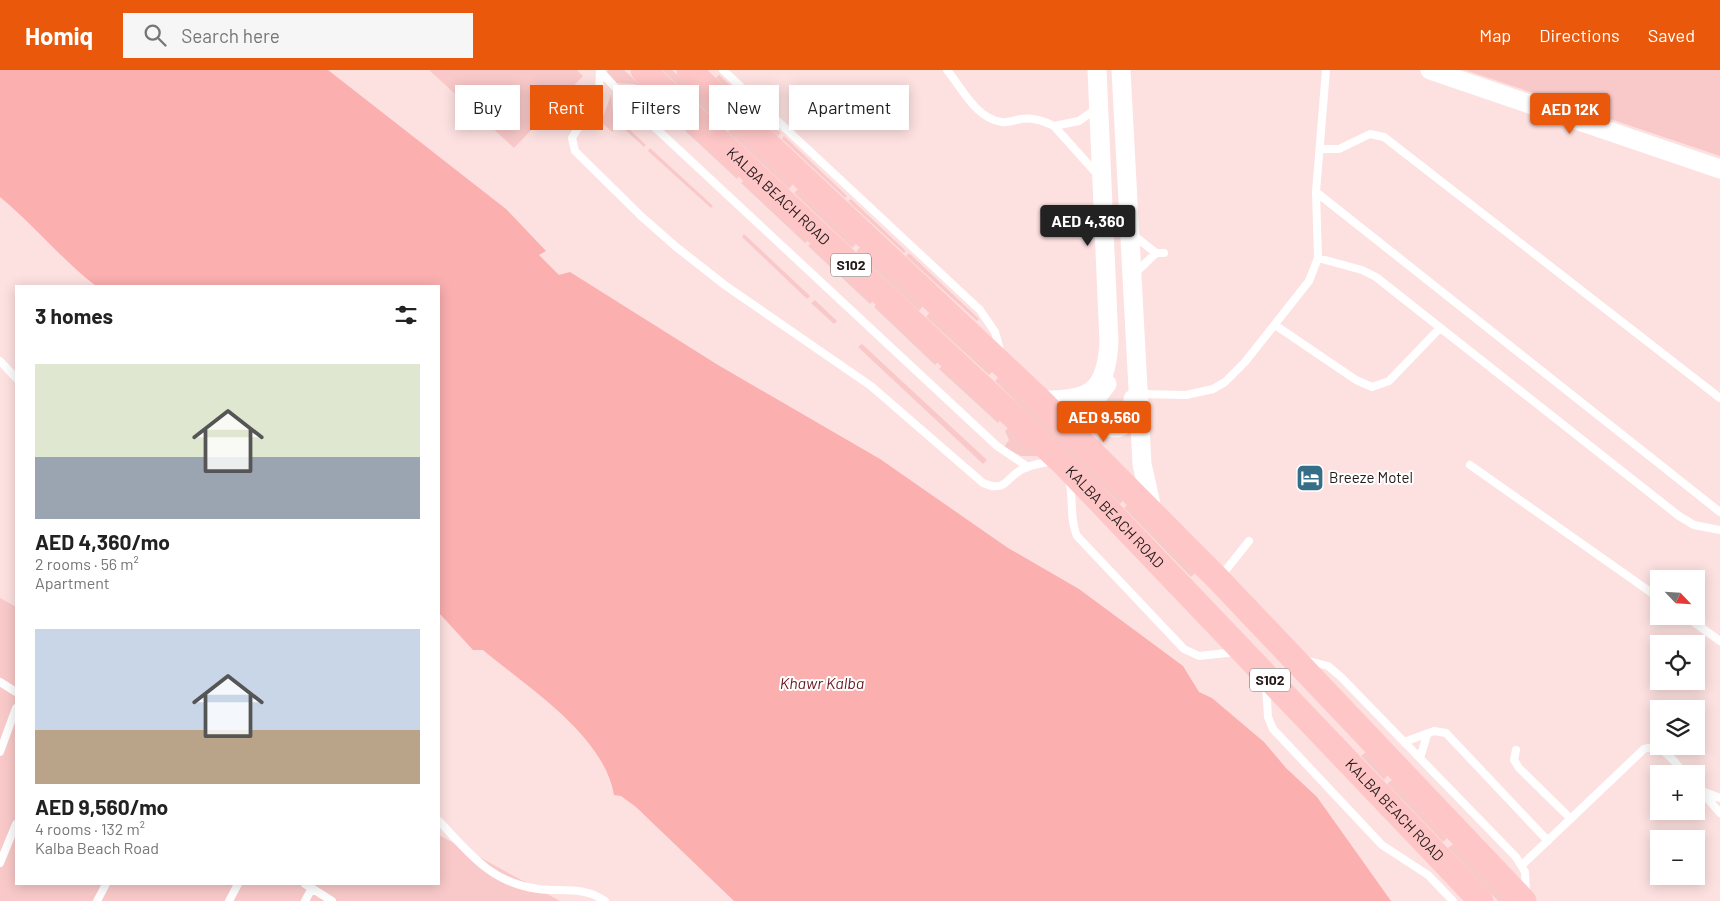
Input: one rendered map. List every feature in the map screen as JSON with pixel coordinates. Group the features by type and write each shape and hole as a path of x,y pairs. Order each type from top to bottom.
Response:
{"highway":[{"name":"KALBA BEACH ROAD","path":"643,70 1061,462 1481,901"},
{"name":"KALBA BEACH ROAD","path":"689,70 1040,400 1218,579 1525,901"},
{"path":"1265,674 1303,695 1346,738 1361,743 1371,741"}],"street":[{"path":"1040,400 1070,400 1079,398 1095,388 1105,373 1109,342 1097,70"},
{"path":"1121,70 1130,278 1135,359 1140,394 1142,464 1153,514"},
{"path":"1430,70 1720,169"},
{"path":"1109,342 1113,356 1112,370 1107,384 1095,399 1093,410 1097,420 1105,426 1116,428 1130,419 1133,408 1135,359"}],"lane":[{"path":"600,70 633,107 992,442 1009,456 1028,467"},
{"path":"600,70 601,83 599,94 572,138 573,148 641,216 726,286 872,386 983,484 996,487 1003,486 1020,471 1028,467 1061,462 1072,491 1073,524 1077,536 1184,649 1199,656 1242,651"},
{"path":"723,70 980,310 995,332 1002,363"},
{"path":"947,70 977,108 990,118 1007,122 1020,119 1035,119 1054,126 1086,160 1102,182"},
{"path":"1140,394 1186,395 1213,389 1236,373 1309,281 1318,258 1316,192 1326,70"},
{"path":"1054,126 1079,121 1099,106"},
{"path":"1320,149 1339,149 1370,134 1384,137 1720,398"},
{"path":"1316,192 1720,512"},
{"path":"1128,230 1160,253 1130,278"},
{"path":"1318,258 1362,270 1376,277 1679,516 1694,525 1720,530"},
{"path":"1275,325 1356,380 1372,387 1389,381 1440,328"},
{"path":"0,361 15,377"},
{"path":"1470,465 1650,592"},
{"path":"1218,579 1249,542"},
{"path":"1698,625 1720,641"},
{"path":"1293,658 1320,663 1335,671 1420,758 1522,866 1526,878 1525,901"},
{"path":"1265,674 1268,717 1273,729 1382,845 1428,875 1452,901"},
{"path":"0,682 15,691"},
{"path":"0,752 15,711"},
{"path":"1404,742 1438,730 1449,735 1548,841"},
{"path":"1420,758 1427,734"},
{"path":"1522,866 1644,749 1653,747 1662,750 1676,765"},
{"path":"1516,750 1514,757 1516,764 1571,818"},
{"path":"1705,791 1720,798"},
{"path":"1705,797 1720,813"},
{"path":"440,822 480,866 498,877 517,885 538,889 578,890 597,895 605,901"},
{"path":"0,863 15,826"},
{"path":"97,901 105,885"},
{"path":"230,901 238,885"},
{"path":"305,901 308,886 332,901"}],"shaded area":[{"path":"429,70 577,70 583,76 574,85 530,85 531,130 514,148 494,130 520,130 520,85 455,85 455,94"},
{"path":"608,70 624,70 640,85 617,83 607,72"},
{"path":"662,70 672,70 688,85 678,85"},
{"path":"1465,70 1720,70 1720,156"},
{"path":"719,75 730,85 723,85 716,78"},
{"path":"611,95 614,130 612,132 603,124 603,117"},
{"path":"699,96 709,105 709,114 699,105"},
{"path":"625,130 630,130 646,145 644,147"},
{"path":"684,130 689,130 739,176 737,179"},
{"path":"735,130 793,184 789,189 728,132"},
{"path":"772,130 778,130 781,133 778,136"},
{"path":"784,136 847,196 845,198 782,139"},
{"path":"650,148 713,206 711,208 648,151"},
{"path":"744,180 808,240 805,243 741,183"},
{"path":"798,189 856,244 852,248 794,193"},
{"path":"851,199 906,251 904,253 848,201"},
{"path":"744,234 810,296 807,299 742,237"},
{"path":"811,243 873,301 870,304 808,246"},
{"path":"860,247 923,306 919,311 856,252"},
{"path":"909,253 979,319 977,321 906,256"},
{"path":"815,300 837,321 834,324 811,303"},
{"path":"877,304 938,362 935,365 874,307"},
{"path":"930,312 993,371 989,375 926,317"},
{"path":"862,344 987,460 983,464 858,347"},
{"path":"942,366 1000,420 998,423 939,369"},
{"path":"999,377 1124,499 1120,504 995,381"},
{"path":"1008,428 1038,456 1021,456 1004,447 1009,440 1005,431"},
{"path":"1128,504 1195,573 1191,577 1124,508"},
{"path":"0,598 15,606 15,885 440,885 440,836 560,901 0,901"},
{"path":"1366,752 1388,775 1384,780 1361,756"},
{"path":"1392,780 1447,838 1443,842 1387,784"},
{"path":"1453,844 1507,901 1498,901 1448,848"}],"water":[{"name":"Khawr Kalba","path":"0,70 328,70 506,209 546,251 539,255 559,275 570,272 718,365 880,459 1008,548 1079,589 1183,666 1199,692 1212,698 1264,742 1286,768 1317,797 1391,901 734,901 636,807 621,796 614,795 607,773 596,752 561,714 483,650 473,650 440,614 440,285 95,285 0,197"}],"place":[{"name":"Breeze Motel","path":"1310,478"}]}
